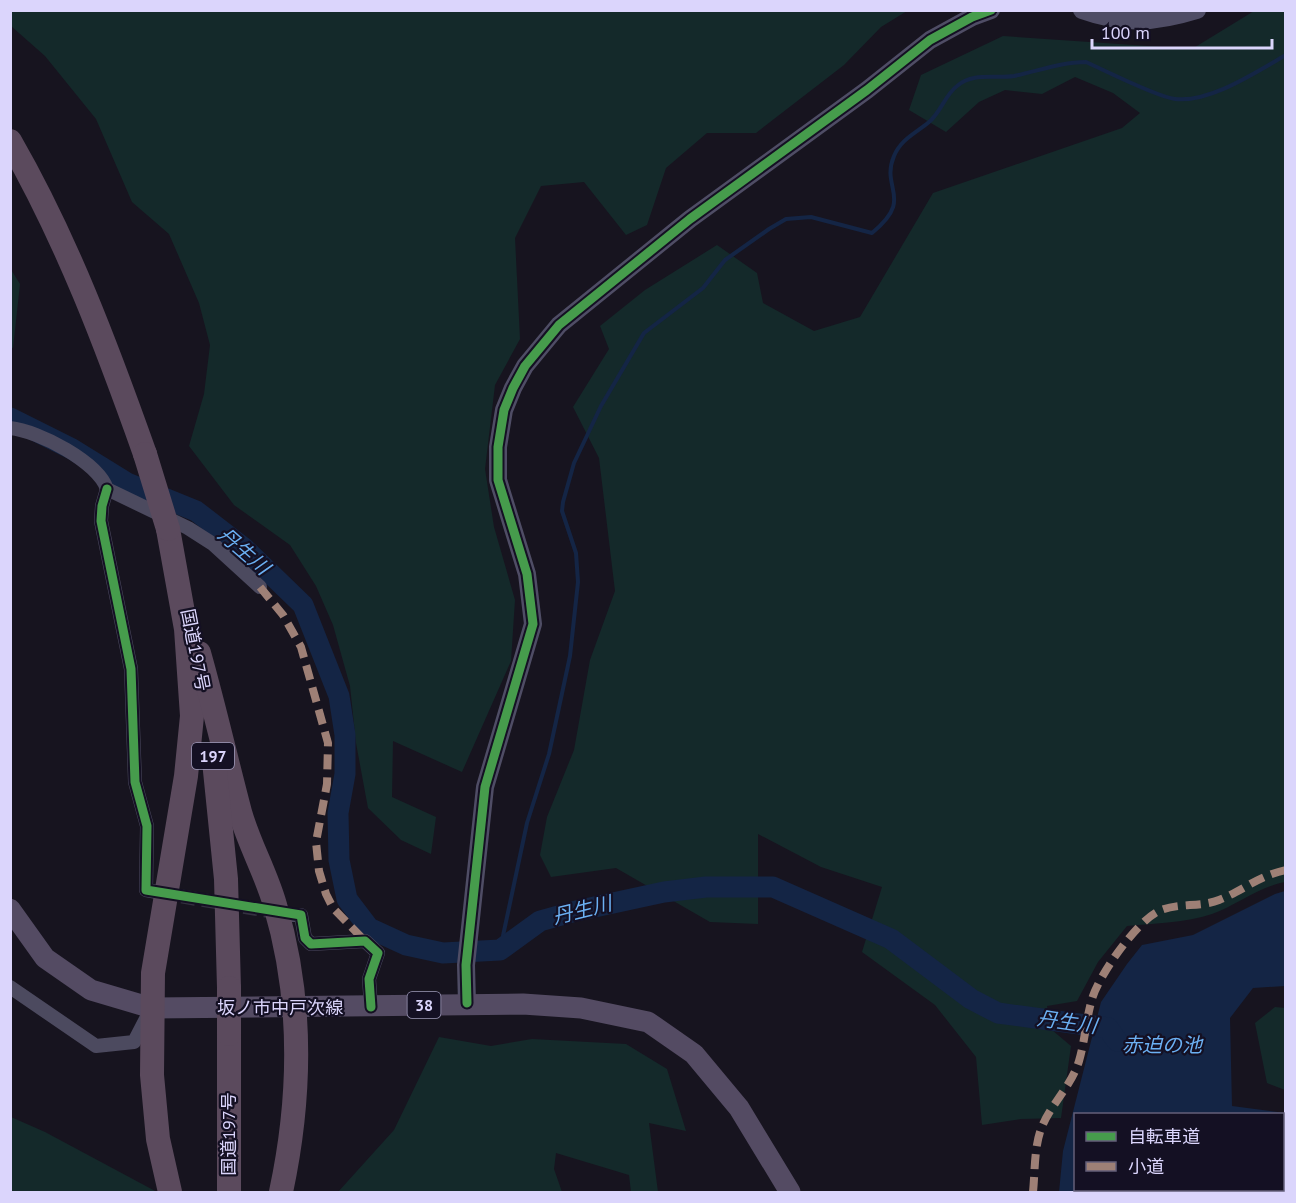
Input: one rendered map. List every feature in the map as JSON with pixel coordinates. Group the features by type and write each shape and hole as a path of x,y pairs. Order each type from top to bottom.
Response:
{"highway":[{"name":"国道197号","path":"10,141 73,266 111,358 145,454 168,529 192,631 222,825 226,879 230,1192"},
{"path":"168,529 186,629 192,716 186,776 153,974 152,1074 158,1139 170,1192"},
{"path":"192,631 241,814 275,905 296,1008 294,1095 288,1158 281,1192"}],"main road":[{"name":"坂ノ市中戸次線","path":"10,909 45,957 91,990 152,1008 371,1007 467,1003 581,1008 648,1022 694,1054 739,1108 790,1192"}],"street":[{"path":"467,1003 468,933 485,787 533,624 527,574 498,480 498,447 504,410 525,366 559,326 690,219 867,90 930,40 972,17 991,10"},
{"path":"1082,10 1136,22 1165,20 1197,10"},
{"path":"10,428 38,434 60,445 104,480 107,489 101,521 130,669 135,782 147,826 146,890 157,892"},
{"path":"107,489 188,528 213,544 260,587"},
{"path":"289,915 301,915 304,938 311,944 365,941 378,953 369,979 371,1007"},
{"path":"10,987 96,1046 134,1042 152,1008"}],"green space":[{"path":"11,10 907,11 881,27 844,65 756,133 707,133 666,168 647,225 626,235 584,182 541,186 515,238 520,339 495,385 485,469 494,527 515,600 511,661 462,772 393,741 392,797 436,817 431,854 401,840 368,808 356,743 350,686 333,625 316,586 290,545 234,505 189,446 204,394 210,345 199,303 169,234 132,202 96,119 45,56 11,26"},
{"path":"1254,11 1286,11 1285,882 1275,884 1202,917 1127,926 1098,962 1077,1001 1047,1006 1052,1030 1071,1046 1061,1118 1021,1119 982,1125 976,1057 935,1005 862,952 882,887 821,867 758,834 758,924 710,922 616,868 551,877 540,855 547,817 574,750 590,660 615,591 599,458 573,407 609,349 600,326 645,290 717,245 757,273 763,303 814,331 860,317 933,193 1122,128 1140,113 1113,93 1075,77 1042,94 1005,90 979,102 946,132 909,110 921,75 1003,36 1192,49"},
{"path":"10,268 20,284 13,348 10,347"},
{"path":"1275,1007 1285,1008 1285,1090 1267,1083 1255,1023"},
{"path":"439,1037 491,1046 532,1039 626,1044 667,1069 686,1131 649,1123 658,1192 631,1192 629,1175 556,1153 554,1169 562,1192 338,1192 394,1130"},
{"path":"11,1117 45,1132 157,1192 11,1192"}],"water":[{"name":"赤迫の池","path":"1285,891 1285,986 1253,988 1230,1018 1232,1106 1285,1113 1285,1192 1059,1192 1063,1151 1101,1002 1142,945 1193,935"}],"waterway":[{"path":"500,950 527,823 549,754 570,656 578,582 576,553 562,511 563,502 574,463 601,406 644,333 703,288 725,260 786,219 811,217 872,233 892,211 894,194 891,167 897,150 933,118 949,94 963,82 977,77 1014,76 1059,65 1086,62 1156,94 1175,99 1189,99 1232,85 1286,55"},
{"name":"丹生川","path":"10,418 72,449 127,483 196,511 244,548 303,605 339,696 345,735 345,774 338,813 339,860 347,899 369,928 406,945 443,953 500,950 540,921 576,911 664,892 706,887 773,887 891,939 971,999 998,1013 1108,1028 1117,1041"}],"tunnel":[{"path":"161,893 281,913"}],"marked path":[{"path":"260,587 283,615 301,647 328,743 327,784 316,842 319,871 333,908 365,941"},
{"path":"1033,1192 1036,1152 1041,1129 1075,1070 1096,989 1110,964 1129,938 1157,912 1172,907 1219,900 1259,879 1286,870"}],"cycle path":[{"path":"467,1003 466,965 485,787 533,624 527,574 498,480 498,447 504,410 513,388 525,366 559,325 690,219 867,90 930,40 972,17 991,10"},
{"path":"107,489 101,521 131,669 135,782 147,826 146,890 301,915 305,938 311,944 365,941 378,953 369,979 371,1007"}]}
